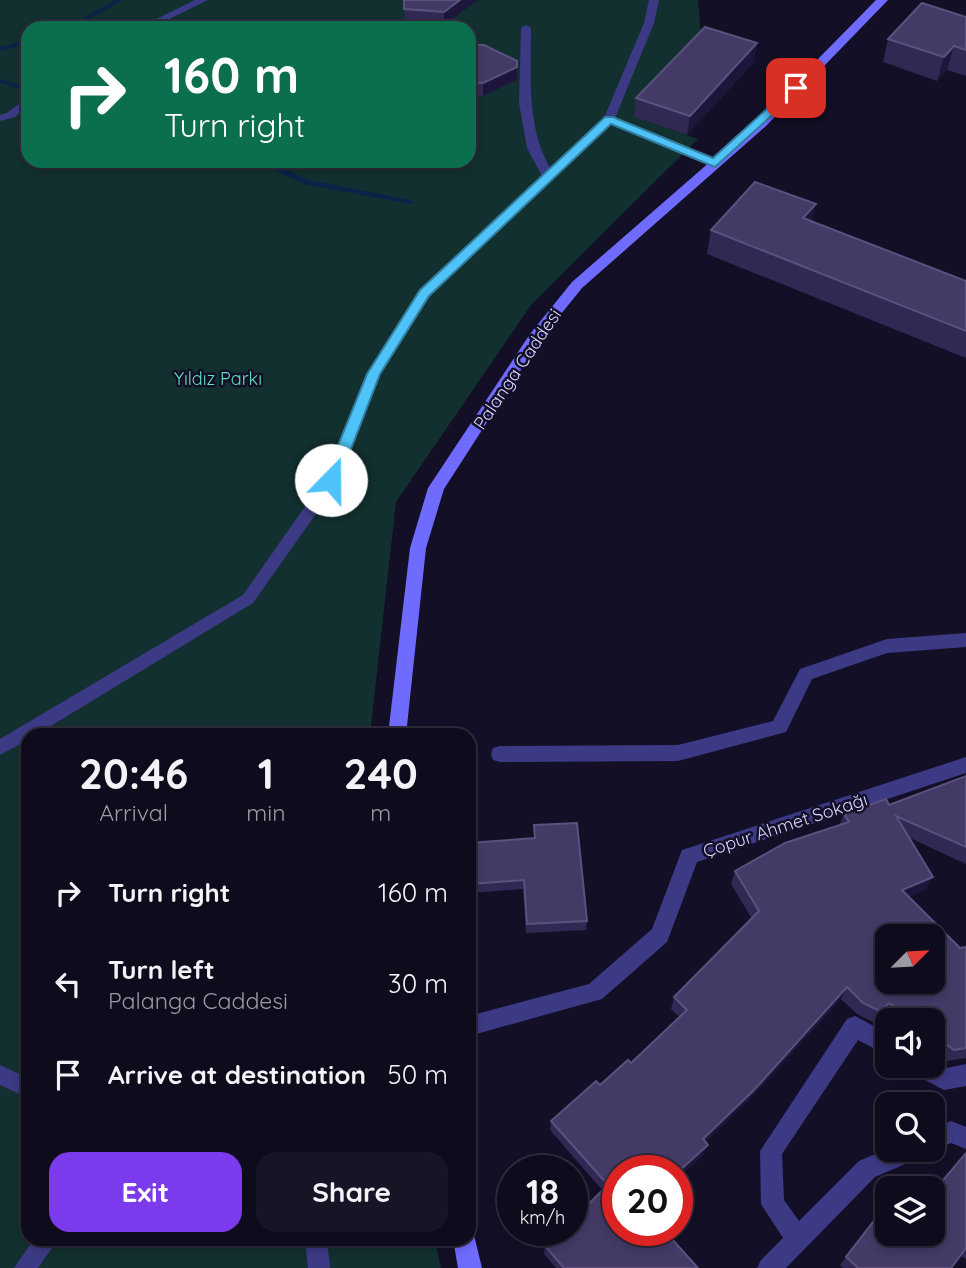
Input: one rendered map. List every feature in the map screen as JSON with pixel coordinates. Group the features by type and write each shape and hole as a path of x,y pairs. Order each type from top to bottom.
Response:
{"main road":[{"name":"Palanga Caddesi","path":"398,728 418,548 436,488 536,337 578,285 762,123 882,0"},
{"path":"466,1246 470,1268"}],"street":[{"path":"500,754 678,753 779,727 806,674 887,646 966,640"},
{"name":"Çopur Ahmet Sokağı","path":"476,1024 595,992 660,935 690,856 966,765"},
{"path":"797,1238 773,1204 771,1152 855,1026 875,1038"},
{"path":"942,1078 966,1075"},
{"path":"945,1135 951,1132 966,1138"},
{"path":"769,1268 867,1169 883,1162"}],"lane":[{"path":"158,21 202,0"},
{"path":"33,728 247,599 331,480 374,374 425,293 609,120 649,23 654,0"},
{"path":"526,28 525,103 533,148 549,177"},
{"path":"0,118 11,115 21,106"},
{"path":"609,120 715,163"},
{"path":"0,748 21,735"},
{"path":"0,1075 21,1085"},
{"path":"25,1268 42,1246"},
{"path":"317,1246 319,1268"}],"green space":[{"name":"Yıldız Parkı","path":"0,0 698,0 702,46 635,117 698,139 531,305 396,502 371,728 21,728 21,1246 436,1246 441,1268 0,1268"}],"building":[{"path":"404,0 460,0 444,12 404,9"},
{"path":"922,3 966,17 966,50 954,46 944,57 888,39"},
{"path":"705,27 757,43 690,116 636,98"},
{"path":"476,45 484,45 517,61 517,67 483,83 476,82"},
{"path":"755,182 816,204 803,218 966,281 966,331 711,230"},
{"path":"966,776 966,847 896,816 933,877 902,890 936,924 875,924 875,994 945,994 945,933 960,948 966,947 966,1048 954,1050 945,1044 945,1008 896,1008 889,1003 883,1008 875,1009 863,1003 847,987 754,1090 703,1139 708,1145 693,1158 693,1155 602,1155 602,1178 588,1163 588,1155 581,1155 551,1121 596,1081 600,1085 628,1060 631,1063 687,1010 674,997 759,911 735,871 785,843 849,822 844,814 886,799 889,805"},
{"path":"577,823 587,921 527,924 524,880 476,884 476,842 535,838 534,825"},
{"path":"966,1153 966,1248 951,1268 858,1268 846,1257 875,1220 875,1246 945,1246 945,1178"},
{"path":"602,1191 602,1246 678,1246 698,1268 564,1268 545,1246 588,1246 588,1204"}],"waterway":[{"path":"82,21 120,0"},
{"path":"0,49 21,44"},
{"path":"0,81 21,87"},
{"path":"275,168 307,182 410,202"}],"route":[{"path":"331,480 374,374 425,293 609,120 715,163 762,123 796,88"}]}
